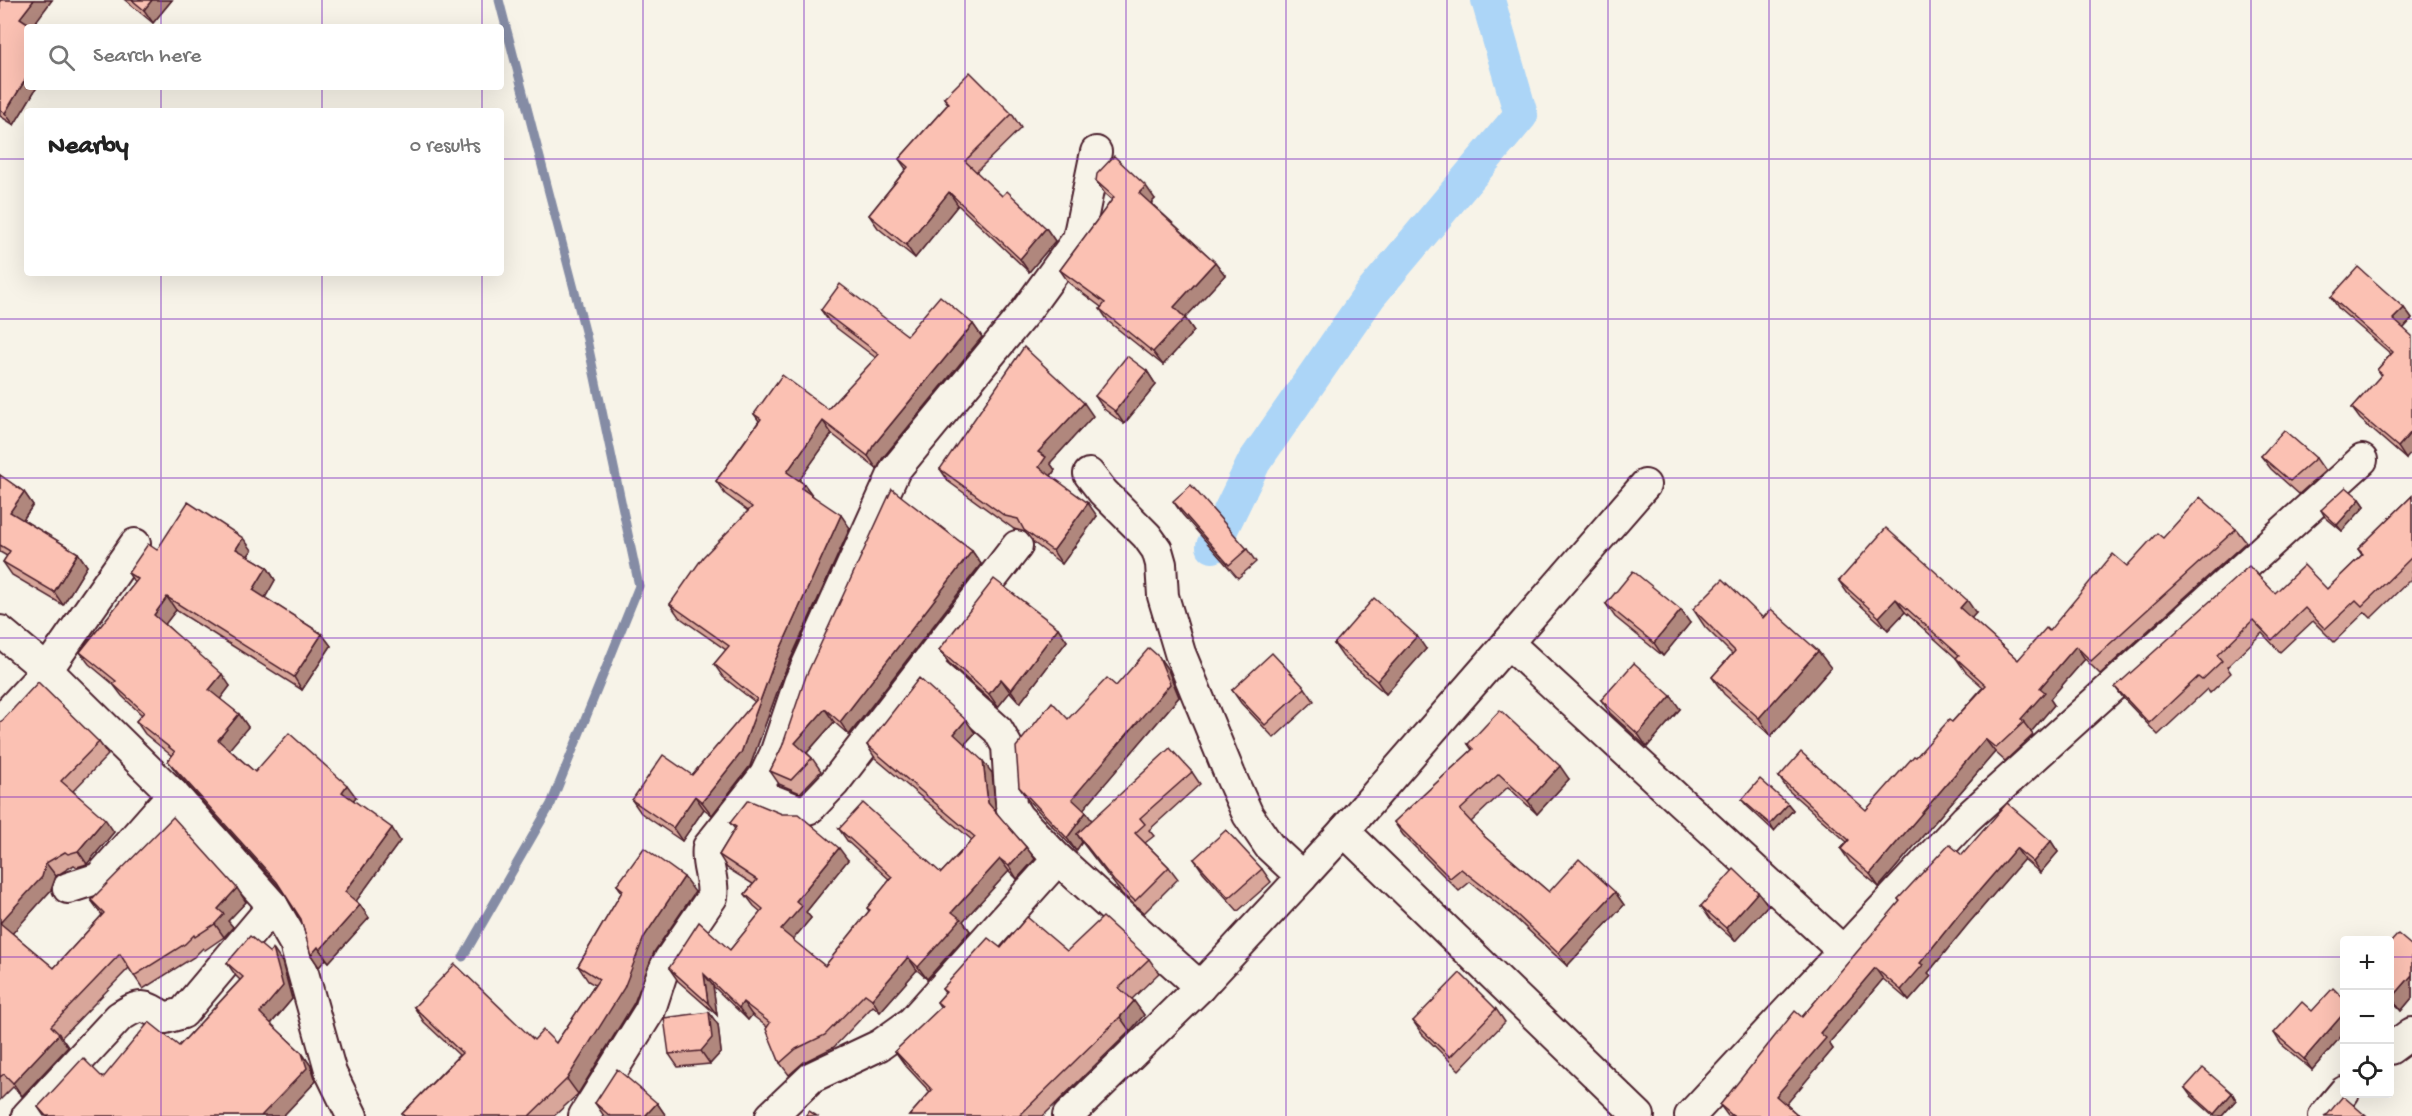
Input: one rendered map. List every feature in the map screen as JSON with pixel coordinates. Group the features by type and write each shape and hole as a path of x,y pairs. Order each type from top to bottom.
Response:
{"street":[{"path":"584,1116 650,1010 662,973 669,960 712,897 714,886 706,861 708,847 754,793 776,754 799,683 895,470 1025,312 1078,239 1096,152"},
{"path":"1690,1116 1966,819 2362,460"},
{"path":"1089,474 1157,550 1161,564 1163,596 1180,653 1230,775 1248,815 1269,846 1302,877"},
{"path":"1068,1116 1200,987 1302,877 1645,485"},
{"path":"0,721 47,670 135,544"},
{"path":"754,793 797,810 810,808 834,783 1017,546"},
{"path":"0,631 47,670 173,794 273,906 295,944 331,1073 352,1116"},
{"path":"1508,643 1844,951"},
{"path":"925,665 999,730 1007,746 1011,806 1058,859 1200,987"},
{"path":"68,888 99,878 173,794"},
{"path":"1344,831 1639,1116"},
{"path":"771,1116 812,1077 880,1045 912,1022 1058,859"},
{"path":"27,1116 119,1017 134,1007 145,1005 165,1018 183,1013 273,906"},
{"path":"2394,1046 2412,1033"},
{"path":"2324,1116 2340,1097"}],"building":[{"path":"0,0 34,0 20,18 29,24 24,24 24,82 5,113 0,109"},
{"path":"132,0 152,0 144,10"},
{"path":"970,72 1012,114 965,161 1002,196 1007,191 1046,228 1020,259 949,192 906,245 869,215 908,167 899,159 949,103 944,98"},
{"path":"1114,156 1146,186 1139,193 1215,262 1174,307 1185,318 1153,352 1100,309 1105,303 1060,270 1114,197 1096,181 1097,174"},
{"path":"2358,267 2404,308 2393,319 2412,336 2412,431 2398,447 2352,408 2382,374 2377,370 2393,352 2331,297"},
{"path":"840,284 907,335 940,296 973,324 873,446 868,456 823,421 787,472 804,484 801,488 841,515 774,663 741,753 702,802 695,796 673,828 632,800 663,755 692,775 757,699 714,664 729,646 670,604 703,557 752,507 716,481 761,419 754,414 782,375 828,409 879,354 821,310"},
{"path":"1024,347 1084,403 1038,452 1046,457 1039,467 1088,503 1053,551 1024,530 1018,519 1005,516 940,469"},
{"path":"1127,356 1147,371 1115,411 1095,396"},
{"path":"2284,430 2316,458 2290,481 2261,456"},
{"path":"0,475 24,492 10,512 78,553 54,592 3,562 10,551 0,545"},
{"path":"1191,485 1247,549 1229,565 1173,501"},
{"path":"2346,487 2360,499 2337,525 2321,510"},
{"path":"892,489 972,551 840,722 825,709 795,743 812,758 791,780 770,771 782,747 806,676"},
{"path":"2412,496 2412,557 2362,606 2356,600 2325,629 2305,608 2272,640 2253,620 2217,655 2222,661 2202,680 2198,677 2149,723 2115,687 2249,566 2275,593 2304,565 2327,589 2363,554 2358,549"},
{"path":"2200,497 2236,529 2091,661 2076,646 2040,688 2045,692 2021,719 2024,722 1996,748 1985,739 1870,874 1841,849 1849,840 1779,777 1801,752 1866,810 1914,756 1916,757 1949,720 1952,722 1986,685 1956,658 1959,655 1896,599 1879,617 1839,581 1886,528 1967,600 1960,608 2018,660 2046,628 2049,631 2113,554 2127,566 2157,533 2163,538"},
{"path":"188,502 243,538 236,549 267,567 253,590 322,634 294,677 167,597 154,615 222,674 209,690 239,714 218,740 255,772 289,733 347,785 342,792 392,828 345,892 360,905 320,950 318,947 311,955 301,919 277,882 168,761 175,752 136,721 144,712 113,684 116,681 80,652 138,579 128,573 148,544 157,550"},
{"path":"1633,571 1681,610 1654,643 1606,604"},
{"path":"994,579 1058,628 1011,690 1001,679 989,694 939,650"},
{"path":"1723,579 1763,618 1771,609 1818,651 1759,718 1712,677 1735,651 1693,609"},
{"path":"1374,598 1417,636 1377,681 1334,644"},
{"path":"1149,648 1159,657 1170,684 1072,799 1086,812 1067,838 1019,787 1016,747 1052,702 1068,719 1107,678 1116,686"},
{"path":"1272,653 1305,688 1265,725 1232,690"},
{"path":"1634,663 1671,696 1638,734 1601,700"},
{"path":"919,678 966,720 954,734 983,761 988,803 1026,847 1009,866 1000,859 952,912 961,919 918,967 908,957 872,999 865,994 825,1035 796,1049 780,1063 766,1029 770,1023 743,1002 739,1008 704,974 708,1003 669,968 699,922 730,950 763,909 745,894 757,880 719,855 736,827 730,823 748,800 782,814 798,814 839,848 796,901 802,906 781,930 825,966 870,910 867,908 892,877 839,829 863,803 941,873 975,837 867,745"},
{"path":"38,682 99,742 61,781 105,819 78,851 68,854 65,852 46,863 42,877 0,923 0,722"},
{"path":"1500,710 1560,766 1528,801 1499,774 1460,810 1485,837 1549,892 1579,859 1615,892 1558,953 1503,902 1461,869 1450,878 1394,822 1473,749 1468,744"},
{"path":"1170,748 1192,772 1140,818 1145,824 1135,833 1169,867 1135,901 1114,881 1077,834"},
{"path":"1760,779 1788,804 1770,824 1742,800"},
{"path":"2007,803 2051,841 2033,862 2016,848 1960,913 1920,963 1923,965 1901,990 1875,968 1820,1033 1826,1038 1776,1096 1799,1116 1733,1116 1720,1105 1795,1011 1802,1017 1900,901 1898,899 1949,844 1962,855"},
{"path":"173,817 237,888 218,909 224,914 215,924 195,937 194,935 185,944 134,976 120,954 51,1026 59,1034 13,1083 4,1074 0,1077 0,923 54,968 104,913 91,900"},
{"path":"1226,830 1262,869 1229,898 1194,859"},
{"path":"644,848 684,877 644,937 624,988 567,1079 529,1116 405,1116 402,1114 462,1053 414,1007 455,964 534,1040 543,1030 556,1043 599,979 578,966 623,890 617,885"},
{"path":"1734,869 1758,892 1726,928 1701,906"},
{"path":"1027,917 1067,951 1103,917 1149,959 1119,988 1134,1001 1019,1116 909,1116 932,1090 895,1051 942,1006 937,1002 946,992 942,989 988,938 1001,948"},
{"path":"2398,934 2412,946 2412,975 2394,996 2394,990 2394,938"},
{"path":"250,936 270,953 273,949 283,986 260,1013 302,1053 307,1068 261,1116 46,1116 38,1107 83,1058 103,1078 149,1022 179,1046 243,977 227,963"},
{"path":"1460,973 1496,1009 1450,1057 1413,1021"},
{"path":"2333,988 2340,995 2340,1018 2304,1059 2274,1033 2302,1002 2312,1011"},
{"path":"709,1012 712,1038 701,1051 669,1054 664,1018"},
{"path":"2203,1068 2232,1093 2214,1114 2185,1088"},
{"path":"617,1069 657,1103 645,1116 610,1116 595,1103"},
{"path":"2341,1098 2345,1098 2366,1116 2324,1116"},
{"path":"809,1111 817,1116 805,1116"}],"waterway":[{"path":"463,957 551,804 639,586 586,335 499,0"},
{"path":"1213,546 1254,462 1370,295 1521,115 1488,0"}]}
